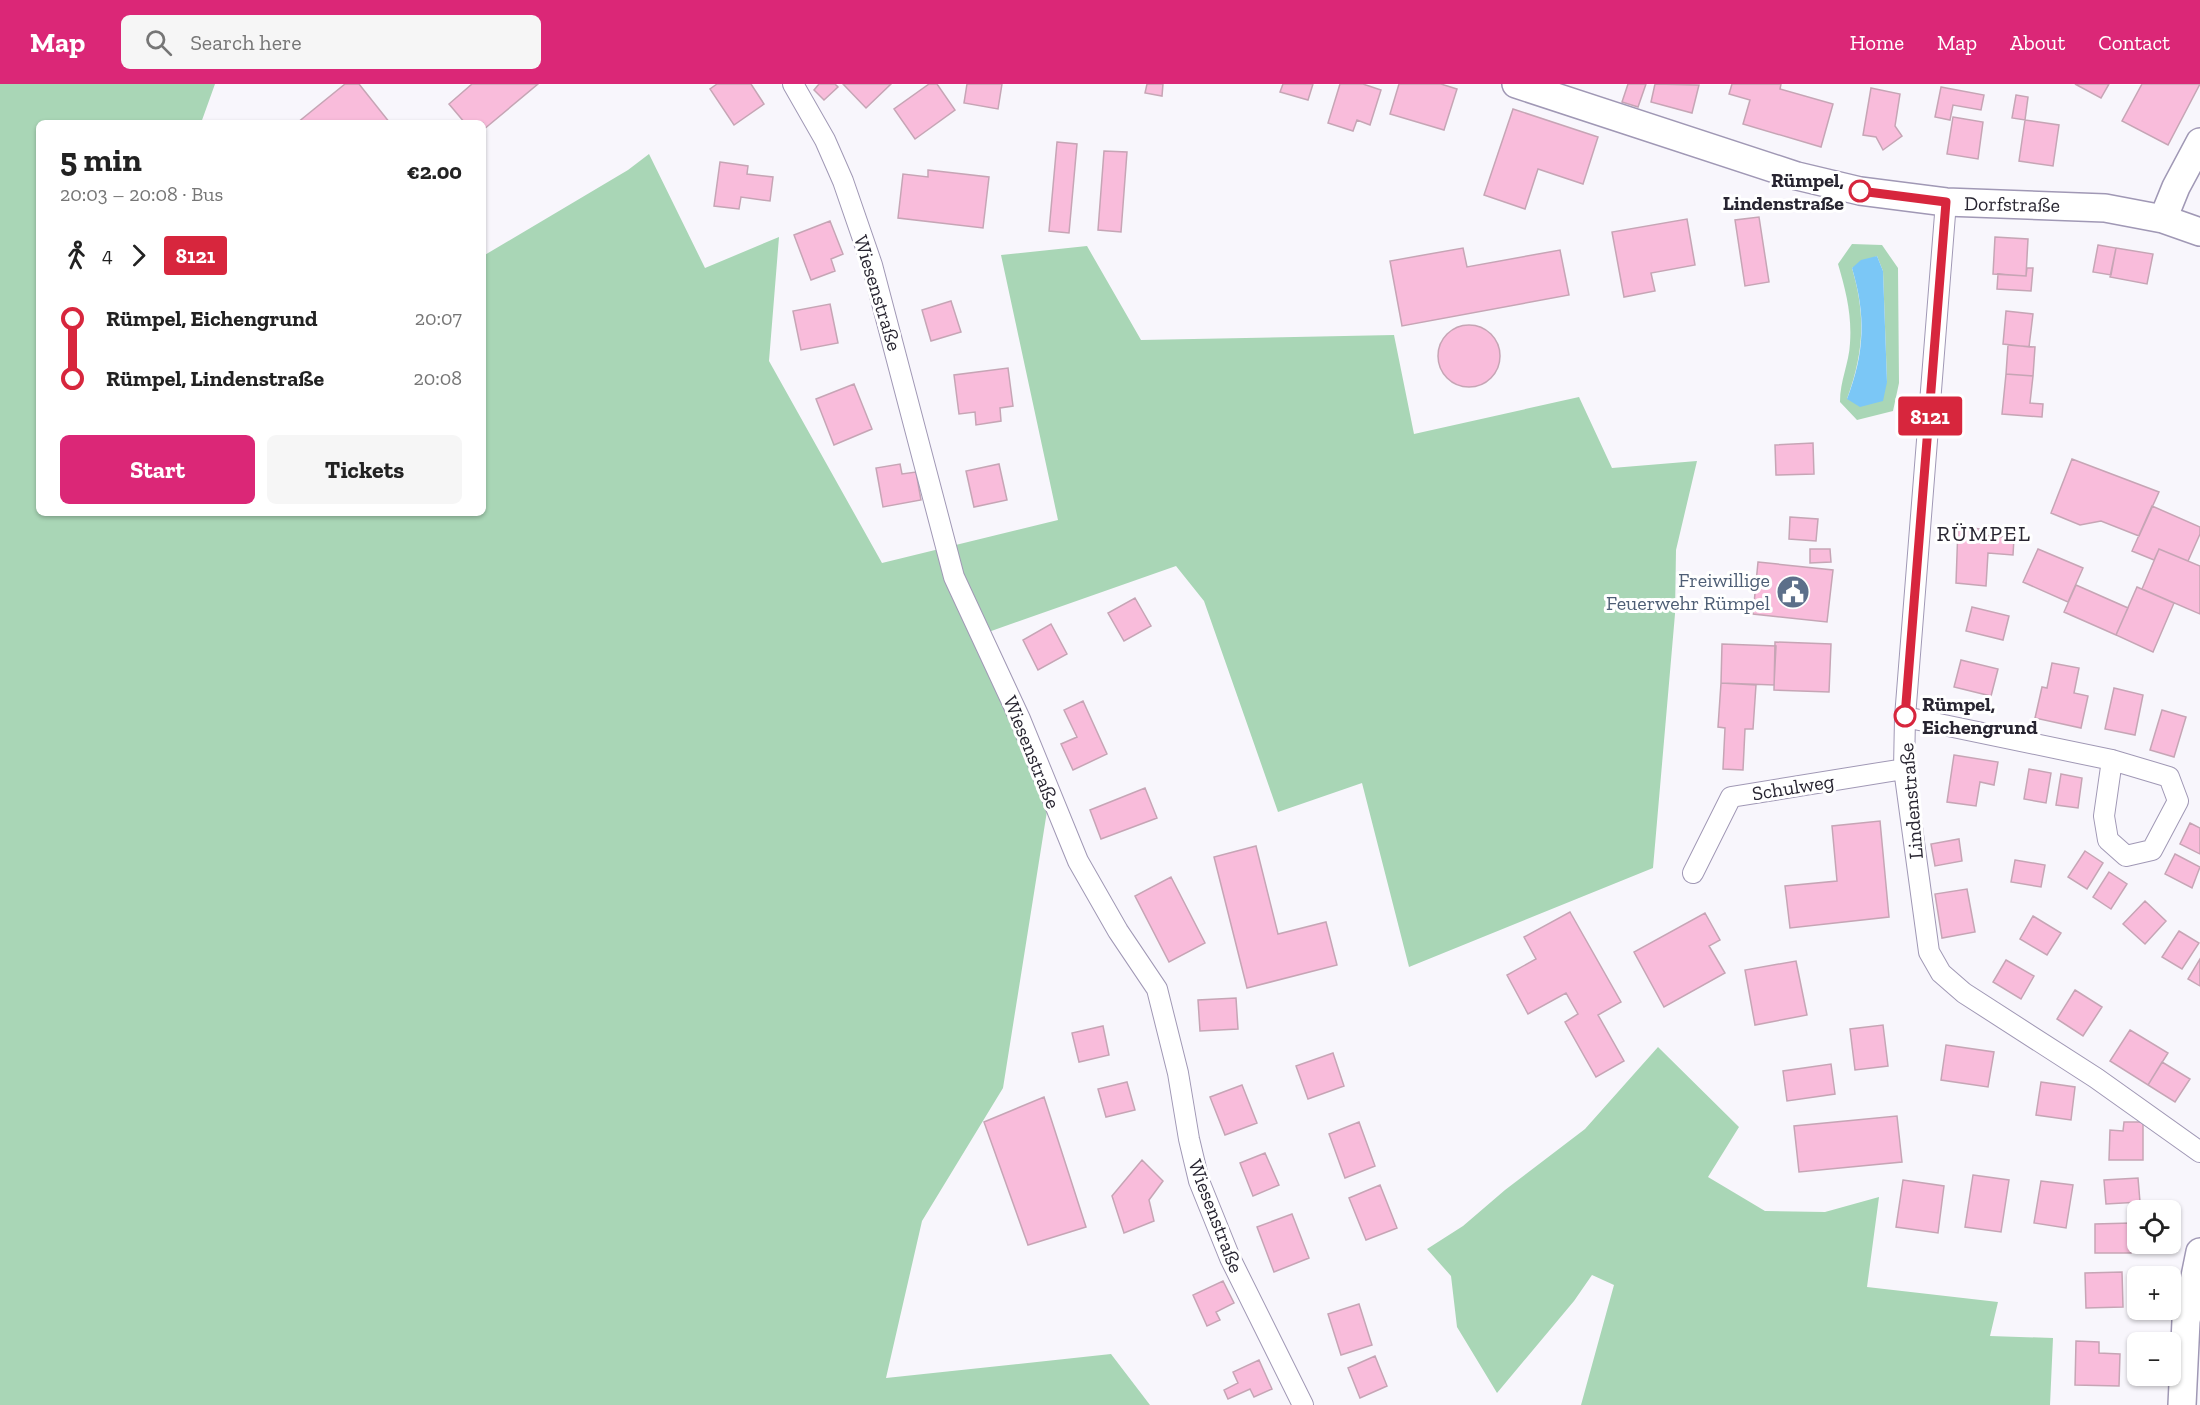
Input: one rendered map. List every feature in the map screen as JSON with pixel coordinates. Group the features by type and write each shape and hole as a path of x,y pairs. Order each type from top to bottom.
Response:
{"street":[{"name":"Wiesenstraße","path":"793,84 825,140 843,181 872,265 954,577 1016,710 1078,861 1118,931 1157,989 1178,1072 1189,1139 1199,1181 1234,1268 1303,1405"},
{"name":"Dorfstraße","path":"1516,84 1797,176 1860,191 1946,202 2105,208 2163,219 2200,232"},
{"path":"2163,219 2200,142"},
{"name":"Lindenstraße","path":"1946,202 1905,717 1904,769 1929,952 1941,974 1964,993 2096,1078 2200,1152"},
{"path":"1905,717 2112,760 2169,777 2178,801 2152,850 2126,856 2108,840 2104,816 2112,760"},
{"name":"Schulweg","path":"1693,873 1731,797 1904,769"},
{"path":"2182,1405 2186,1321 2200,1252"}],"green space":[{"path":"0,84 215,84 202,120 36,120 36,516 486,516 486,254 628,170 649,154 705,268 779,237 769,361 882,563 1058,520 1001,255 1087,246 1141,340 1394,335 1414,434 1579,397 1612,468 1697,461 1676,550 1675,614 1653,868 1409,967 1362,783 1278,812 1204,601 1176,566 980,635 1047,811 1003,1088 922,1221 886,1378 1111,1354 1150,1405 0,1405"},
{"path":"1852,244 1882,245 1898,268 1899,383 1893,411 1857,420 1840,402 1849,351 1850,323 1848,303 1838,264","holes":["1877,256 1883,271 1887,382 1847,399 1857,365 1861,334 1860,302 1852,268"]},
{"path":"1658,1047 1739,1127 1708,1177 1765,1211 1825,1212 1879,1197 1867,1287 1998,1302 1990,1336 2053,1338 2050,1405 1581,1405 1614,1285 1592,1275 1574,1301 1497,1393 1457,1327 1451,1276 1427,1249 1463,1226 1505,1190 1585,1129"}],"water":[{"path":"1877,256 1883,271 1887,382 1883,401 1860,407 1847,399 1857,366 1861,334 1860,302 1852,268 1861,260"}],"building":[{"path":"345,84 359,84 388,120 301,120"},
{"path":"472,84 538,84 486,127 486,120 462,120 449,104"},
{"path":"717,84 751,84 764,104 734,125 710,89"},
{"path":"819,84 835,84 838,87 824,100 814,90"},
{"path":"843,84 891,84 866,108"},
{"path":"929,84 937,84 955,110 915,139 894,109"},
{"path":"967,84 1002,84 998,109 964,103"},
{"path":"1147,84 1163,84 1162,96 1145,93"},
{"path":"1283,84 1313,84 1308,100 1280,92"},
{"path":"1340,84 1363,84 1381,90 1370,125 1357,120 1353,131 1328,123"},
{"path":"1399,84 1441,84 1457,89 1444,130 1390,114"},
{"path":"1628,84 1646,84 1638,107 1622,102"},
{"path":"1655,84 1699,85 1692,113 1651,102"},
{"path":"1732,84 1781,84 1780,89 1833,104 1821,147 1743,124 1750,100 1729,94"},
{"path":"2075,84 2109,84 2101,98"},
{"path":"2142,84 2200,84 2168,145 2122,121"},
{"path":"1941,87 1984,95 1981,110 1953,105 1950,120 1935,117"},
{"path":"1871,88 1900,94 1895,126 1902,136 1883,150 1876,137 1863,135"},
{"path":"2016,95 2028,97 2025,120 2012,118"},
{"path":"1513,109 1598,137 1583,184 1538,169 1525,209 1484,195"},
{"path":"1953,117 1983,122 1978,159 1947,154"},
{"path":"2025,120 2059,125 2053,166 2019,161"},
{"path":"1057,142 1077,144 1069,233 1049,231"},
{"path":"1104,151 1127,152 1121,232 1098,230"},
{"path":"720,162 748,166 747,174 773,177 770,201 741,197 739,209 714,206"},
{"path":"928,170 989,177 983,228 898,218 903,174 928,177"},
{"path":"1759,217 1769,282 1745,286 1735,220"},
{"path":"1687,219 1695,265 1651,273 1655,291 1624,297 1612,232"},
{"path":"830,221 843,254 831,259 835,271 811,280 794,235"},
{"path":"1995,237 2028,239 2026,276 1993,274"},
{"path":"2098,245 2116,248 2111,275 2093,272"},
{"path":"1463,248 1467,267 1560,250 1569,295 1402,326 1390,261"},
{"path":"2116,248 2153,254 2147,284 2110,277"},
{"path":"2027,268 2033,268 2031,291 1997,289 1998,274 2026,276"},
{"path":"951,301 961,332 931,341 922,310"},
{"path":"830,304 838,343 801,350 793,311"},
{"path":"2006,311 2033,314 2029,347 2003,344"},
{"path":"1469,325 1486,330 1491,334 1495,339 1500,356 1495,373 1491,378 1486,382 1469,387 1452,382 1447,378 1443,373 1438,356 1443,339 1447,334 1452,330"},
{"path":"2008,345 2035,347 2033,376 2006,374"},
{"path":"1008,368 1013,406 1000,408 1001,421 976,425 975,412 959,414 954,375"},
{"path":"2006,374 2033,376 2030,403 2043,404 2042,417 2002,414"},
{"path":"854,384 872,429 834,445 816,399"},
{"path":"1813,443 1814,474 1776,475 1775,445"},
{"path":"2072,459 2159,492 2139,536 2101,521 2080,525 2051,513"},
{"path":"900,464 902,474 916,472 921,500 883,507 876,468"},
{"path":"999,464 1007,500 974,507 966,471"},
{"path":"2152,506 2200,527 2200,534 2188,561 2159,549 2154,560 2132,551"},
{"path":"1790,517 1818,519 1816,541 1789,539"},
{"path":"1958,527 1981,529 1981,535 2014,538 2013,555 1988,553 1986,586 1956,583"},
{"path":"1810,549 1830,549 1831,562 1810,563"},
{"path":"2038,549 2083,568 2068,602 2023,582"},
{"path":"2159,549 2200,566 2200,614 2142,589"},
{"name":"Freiwillige Feuerwehr Rümpel","path":"1758,562 1833,570 1827,622 1753,614"},
{"path":"2076,585 2128,608 2116,635 2064,612"},
{"path":"2137,587 2174,603 2153,652 2116,635"},
{"path":"1135,598 1151,626 1124,641 1108,613"},
{"path":"1972,607 2009,616 2003,640 1966,631"},
{"path":"1051,624 1067,654 1038,670 1023,640"},
{"path":"1775,642 1831,644 1829,692 1774,690"},
{"path":"1722,644 1776,646 1774,685 1721,683"},
{"path":"1961,660 1998,669 1991,696 1954,687"},
{"path":"2052,663 2079,668 2074,693 2088,696 2081,728 2035,718 2042,687 2047,688"},
{"path":"1721,683 1756,685 1753,729 1745,729 1743,770 1723,769 1725,728 1718,727"},
{"path":"2114,688 2143,695 2135,735 2105,729"},
{"path":"1083,701 1107,754 1073,770 1061,744 1077,737 1064,710"},
{"path":"2162,710 2186,717 2174,757 2150,750"},
{"path":"1954,755 1998,762 1994,785 1980,782 1976,806 1947,802"},
{"path":"2029,769 2051,773 2046,803 2024,799"},
{"path":"2061,774 2082,778 2078,808 2056,805"},
{"path":"1145,788 1157,818 1101,839 1090,810"},
{"path":"1880,821 1889,917 1790,928 1785,886 1837,881 1832,826"},
{"path":"2190,823 2200,828 2200,854 2180,844"},
{"path":"1959,839 1962,861 1935,866 1931,844"},
{"path":"1256,846 1278,934 1326,922 1337,965 1247,988 1214,857"},
{"path":"2085,851 2103,863 2087,889 2068,877"},
{"path":"2175,854 2200,867 2192,888 2165,874"},
{"path":"2015,860 2045,865 2041,887 2011,882"},
{"path":"2109,872 2127,884 2111,909 2093,897"},
{"path":"1171,877 1205,943 1169,962 1135,896"},
{"path":"1967,889 1975,932 1942,938 1935,894"},
{"path":"2145,901 2166,921 2145,944 2123,924"},
{"path":"1570,912 1621,1002 1598,1015 1624,1061 1596,1077 1565,1022 1578,1014 1566,993 1528,1014 1507,975 1536,959 1524,937"},
{"path":"1705,913 1720,940 1709,946 1725,973 1664,1007 1634,952"},
{"path":"2033,916 2061,933 2047,955 2020,939"},
{"path":"2179,931 2199,943 2182,969 2162,957"},
{"path":"2200,959 2200,986 2188,979"},
{"path":"2006,960 2034,976 2021,999 1993,982"},
{"path":"1796,961 1807,1015 1755,1025 1745,970"},
{"path":"2075,990 2102,1007 2083,1036 2057,1019"},
{"path":"1236,998 1238,1029 1200,1031 1198,1000"},
{"path":"1883,1025 1888,1066 1855,1070 1850,1029"},
{"path":"1103,1026 1109,1055 1079,1062 1072,1033"},
{"path":"2130,1030 2168,1053 2148,1085 2110,1061"},
{"path":"1946,1045 1994,1052 1988,1087 1941,1080"},
{"path":"1333,1053 1344,1086 1308,1099 1296,1066"},
{"path":"2162,1062 2190,1079 2175,1102 2148,1085"},
{"path":"1831,1064 1835,1094 1787,1101 1783,1071"},
{"path":"1127,1082 1135,1110 1106,1117 1098,1089"},
{"path":"2041,1082 2075,1087 2071,1120 2036,1115"},
{"path":"1242,1085 1257,1123 1225,1135 1210,1097"},
{"path":"1044,1097 1086,1227 1028,1245 984,1122"},
{"path":"1897,1116 1902,1162 1799,1172 1794,1126"},
{"path":"1359,1122 1375,1166 1345,1178 1329,1134"},
{"path":"2124,1122 2143,1122 2143,1160 2109,1160 2110,1130 2123,1131"},
{"path":"1265,1153 1279,1185 1253,1196 1240,1163"},
{"path":"1142,1160 1163,1181 1149,1200 1154,1221 1124,1233 1112,1196"},
{"path":"1973,1175 2009,1180 2001,1232 1965,1227"},
{"path":"2138,1178 2140,1200 2106,1204 2104,1180"},
{"path":"1903,1180 1944,1186 1938,1233 1896,1227"},
{"path":"2041,1181 2073,1185 2066,1228 2034,1223"},
{"path":"1380,1185 1397,1228 1366,1240 1349,1198"},
{"path":"1292,1214 1309,1258 1274,1272 1257,1227"},
{"path":"2127,1223 2127,1253 2095,1253 2095,1224"},
{"path":"2122,1272 2123,1307 2086,1308 2085,1273"},
{"path":"1223,1281 1234,1303 1216,1312 1220,1320 1207,1326 1193,1295"},
{"path":"1359,1304 1372,1345 1341,1355 1328,1314"},
{"path":"2076,1341 2099,1342 2099,1353 2120,1354 2119,1386 2075,1385"},
{"path":"1375,1356 1387,1386 1360,1398 1348,1368"},
{"path":"1259,1360 1272,1389 1254,1397 1250,1389 1228,1399 1224,1390 1238,1383 1233,1372"}],"bus line":[{"name":"8121","path":"1860,191 1946,202 1905,716"}],"place":[{"name":"Rümpel, Lindenstraße","path":"1860,191"},
{"name":"Freiwillige Feuerwehr Rümpel","path":"1793,592"},
{"name":"Rümpel, Eichengrund","path":"1905,716"}],"district":[{"name":"RÜMPEL","path":"1984,533"}]}
